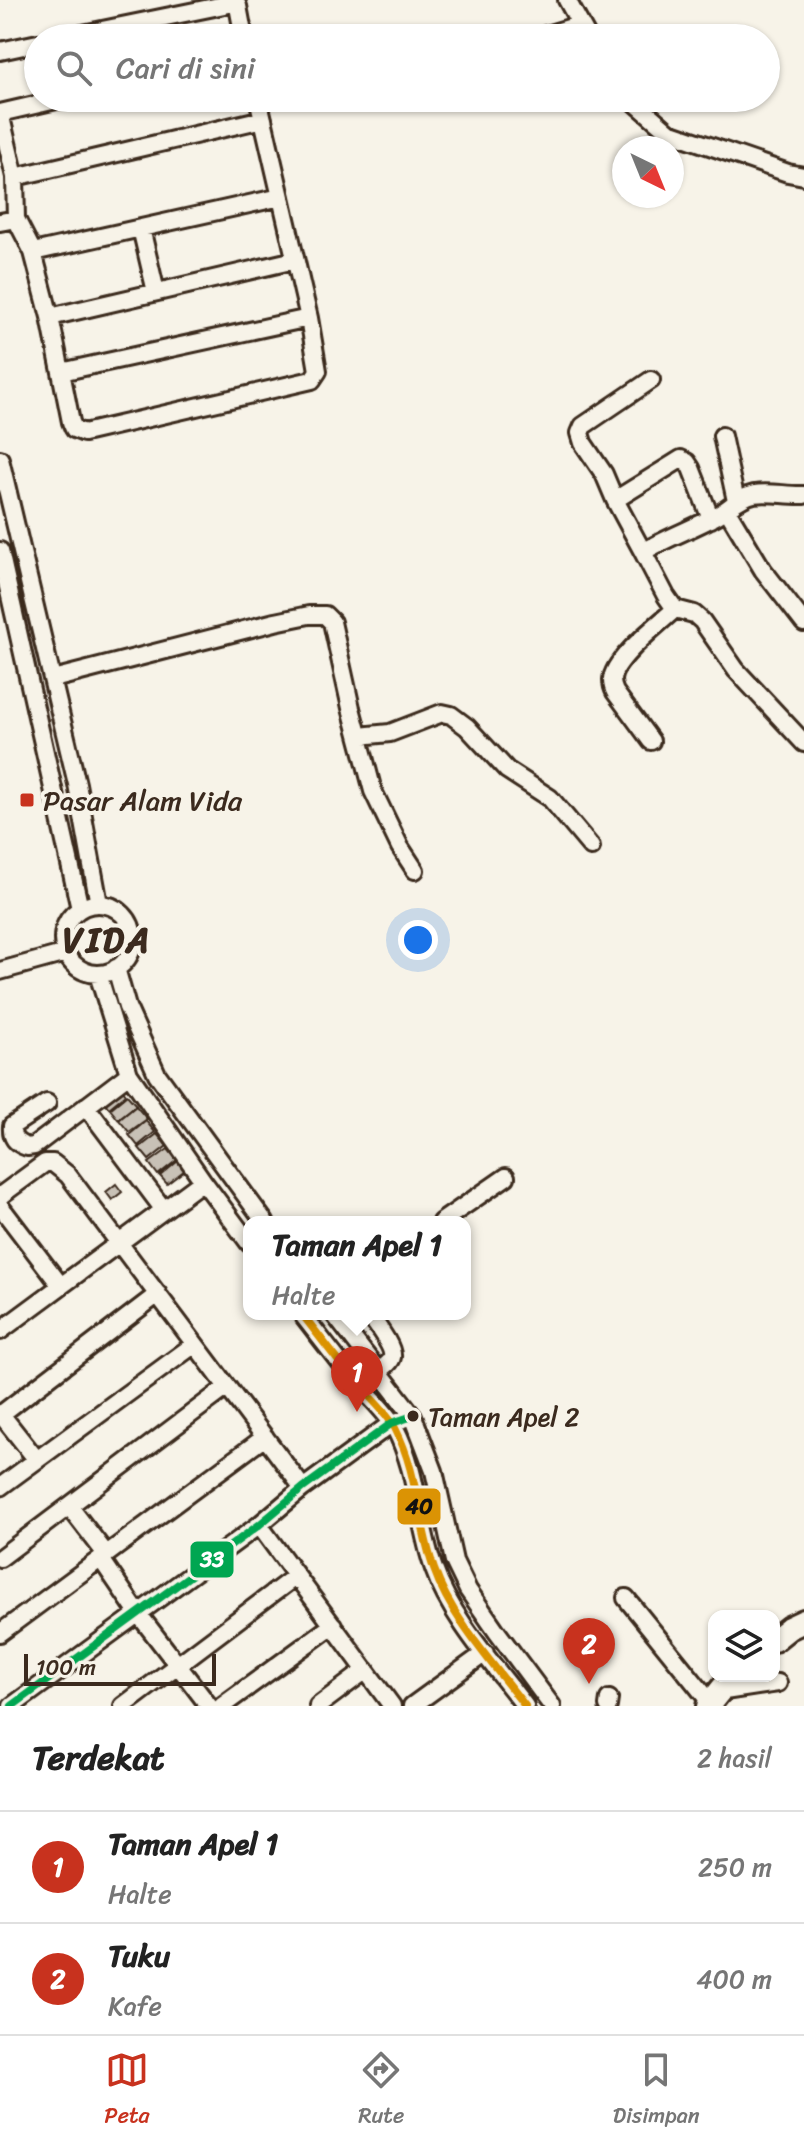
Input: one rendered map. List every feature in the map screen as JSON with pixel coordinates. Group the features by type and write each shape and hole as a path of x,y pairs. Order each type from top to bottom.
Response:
{"main road":[{"path":"780,1635 804,1621"}],"street":[{"path":"567,0 580,24"},
{"path":"131,24 234,3 238,6 241,24"},
{"path":"0,51 24,46"},
{"path":"24,107 0,113 15,177 8,220 33,252 50,317 71,422 74,429 84,433 312,380 318,371 309,318 261,112"},
{"path":"646,112 669,132 804,176"},
{"path":"15,177 263,119"},
{"path":"33,252 281,197"},
{"path":"141,228 156,292"},
{"path":"50,317 295,260"},
{"path":"61,372 309,318"},
{"path":"651,380 583,426 580,433 583,443 604,474 675,609 694,614 702,621 736,670 804,743"},
{"path":"722,436 732,505 763,570 804,623"},
{"path":"0,459 77,784 99,904"},
{"path":"615,500 681,459 691,468 711,519"},
{"path":"643,552 711,519 751,494 804,495"},
{"path":"0,551 80,909"},
{"path":"651,741 615,692 613,675 622,659 675,609"},
{"path":"53,679 275,622 321,614 332,622 373,791 400,847 415,870"},
{"path":"359,736 390,733 442,713 451,715 467,727 503,767 554,801 591,847"},
{"path":"99,904 125,916 132,935 129,954 116,968 98,974 87,972 78,968 66,953 63,933 72,915 80,909 99,904"},
{"path":"0,971 66,953"},
{"path":"116,968 127,1007 157,1074 261,1216"},
{"path":"98,974 129,1072 243,1235"},
{"path":"47,1103 12,1126 11,1135 16,1141 27,1147 34,1146 150,1058"},
{"path":"86,1106 164,1210"},
{"path":"0,1196 45,1163 53,1163 68,1175 303,1488"},
{"path":"450,1216 506,1177"},
{"path":"3,1323 61,1286 203,1181"},
{"path":"0,1206 61,1286"},
{"path":"37,1460 0,1414 158,1294"},
{"path":"306,1320 392,1423 416,1485 430,1554 440,1585 525,1706"},
{"path":"339,1320 413,1416 434,1471 454,1561 468,1590 552,1706"},
{"path":"373,1320 393,1356 378,1371"},
{"path":"0,1487 195,1344"},
{"path":"0,1558 227,1387"},
{"path":"12,1706 392,1423 413,1416"},
{"path":"0,1633 265,1437"},
{"path":"69,1506 104,1556 137,1612 209,1706"},
{"path":"259,1525 392,1706"},
{"path":"123,1706 296,1576"},
{"path":"626,1598 717,1694 778,1683"},
{"path":"222,1706 333,1625"},
{"path":"412,1706 485,1653"},
{"path":"318,1706 366,1670"}],"building":[{"path":"120,1086 126,1094 109,1108 102,1099"},
{"path":"127,1095 136,1105 118,1119 110,1109"},
{"path":"136,1106 147,1119 129,1132 119,1120"},
{"path":"146,1121 155,1132 138,1146 129,1135"},
{"path":"157,1134 167,1146 149,1160 139,1148"},
{"path":"168,1149 177,1160 158,1175 149,1163"},
{"path":"178,1161 185,1170 167,1184 160,1176"},
{"path":"116,1184 122,1192 112,1200 106,1192"}],"transit line":[{"name":"40","path":"307,1320 395,1428 409,1463 428,1551 442,1587 474,1640 525,1706"},
{"name":"33","path":"12,1706 392,1423 413,1416"}],"place":[{"name":"Pasar Alam Vida","path":"27,800"},
{"name":"Taman Apel 1","path":"357,1412"},
{"name":"Taman Apel 2","path":"413,1416"},
{"name":"Tuku","path":"589,1684"}],"district":[{"name":"VIDA","path":"107,939"}]}
